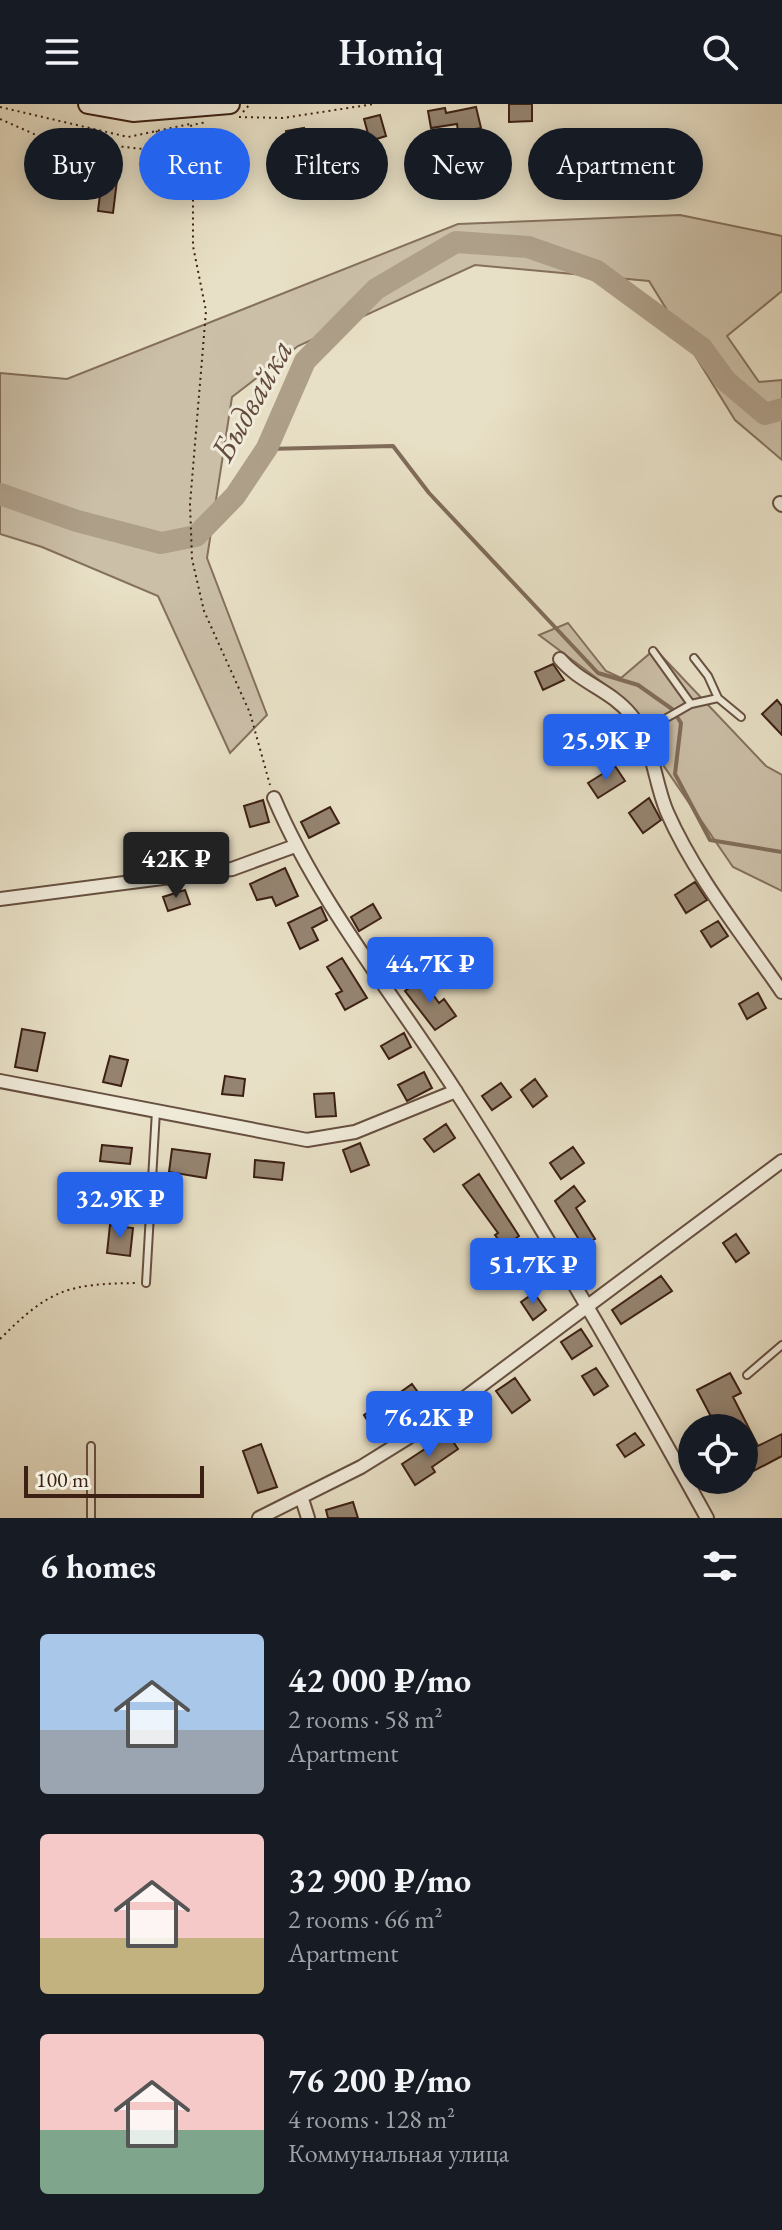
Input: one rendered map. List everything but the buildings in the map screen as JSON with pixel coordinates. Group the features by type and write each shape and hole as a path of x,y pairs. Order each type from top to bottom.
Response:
{"main road":[{"path":"88,104 232,113"}],"street":[{"path":"560,659 572,674 606,691 633,716 667,813 707,881 782,992"},
{"path":"274,798 295,846 456,1091 589,1303 707,1518"},
{"path":"0,899 232,869 295,846"},
{"path":"0,1081 307,1140 355,1132 456,1091"},
{"path":"259,1518 302,1499 427,1426 782,1161"},
{"path":"302,1499 308,1518"}],"lane":[{"path":"653,651 691,704"},
{"path":"694,658 708,676 718,698 741,717"},
{"path":"650,760 663,720 691,704 718,698"},
{"path":"146,1283 156,1111"},
{"path":"747,1375 782,1345"},
{"path":"91,1446 91,1518"}],"path":[{"path":"232,113 250,104"},
{"path":"232,113 283,118 374,104"},
{"path":"0,119 43,138 139,149"},
{"path":"188,128 192,124 216,120"},
{"path":"191,128 192,124"},
{"path":"193,200 193,246 206,311 190,504 192,559 204,611 250,713 274,798"},
{"path":"0,1339 49,1296 68,1288 146,1283"}],"shaded area":[{"path":"680,215 782,236 782,291 727,336 759,382 782,380 782,460 735,420 649,281 475,265 298,346 232,397 207,558 267,715 230,753 158,596 42,547 0,534 0,373 67,379 458,224"},
{"path":"568,623 606,671 621,678 655,649 766,766 782,775 782,891 733,867 611,689 539,635"}],"waterway":[{"name":"Быдвайка","path":"0,494 77,521 161,543 196,536 235,496 267,448 305,361 376,289 456,242 528,247 597,271 702,348 726,381 765,414 782,409"},
{"path":"266,449 393,446 429,493 598,673 638,685 672,709 681,723 675,774 710,840 782,852"}]}
